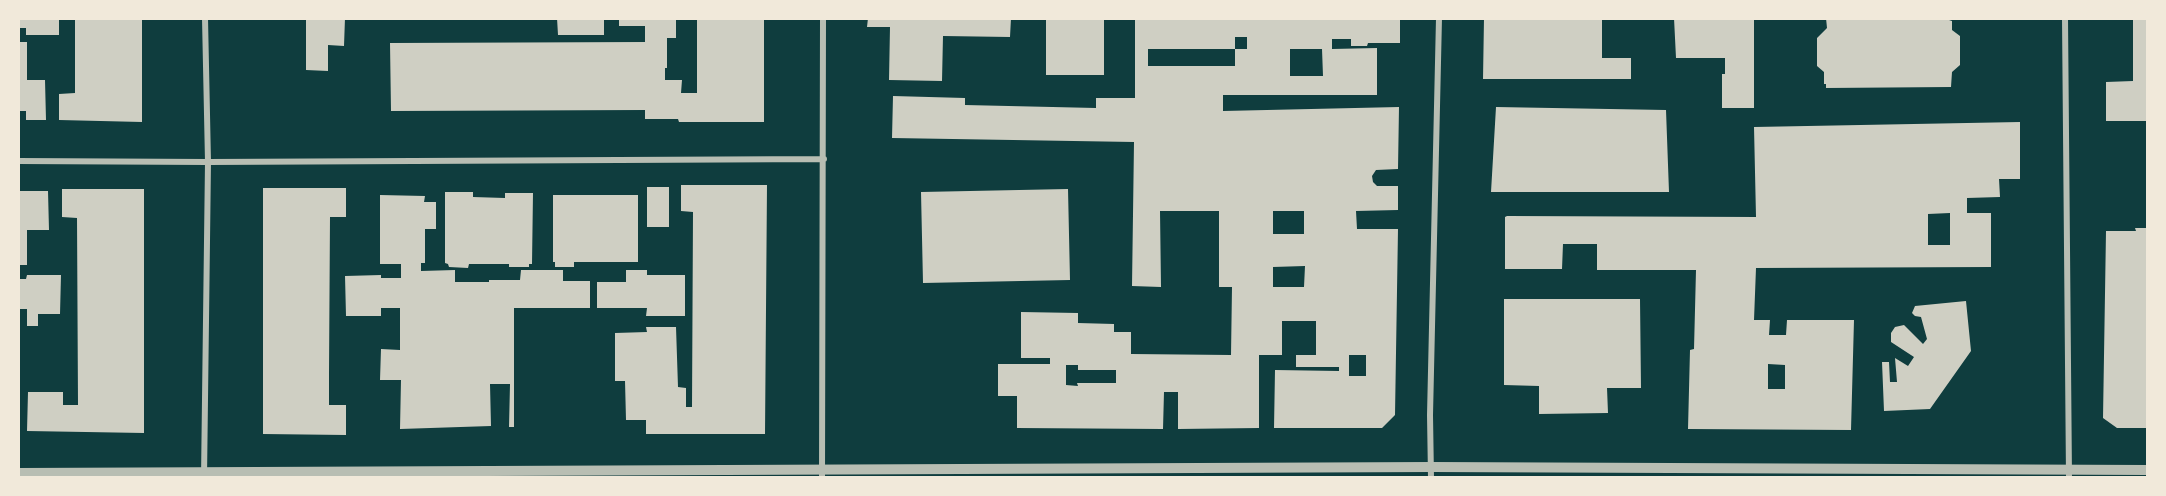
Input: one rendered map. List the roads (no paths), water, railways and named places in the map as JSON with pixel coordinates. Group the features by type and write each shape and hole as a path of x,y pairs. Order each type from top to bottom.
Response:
{"street":[{"path":"204,475 208,162 205,18"},
{"path":"822,474 823,18"},
{"path":"1432,472 1430,415 1439,18"},
{"path":"2065,18 2069,474"},
{"path":"18,161 824,159"},
{"path":"18,473 204,475 1432,472 2069,474 2148,470"}]}
